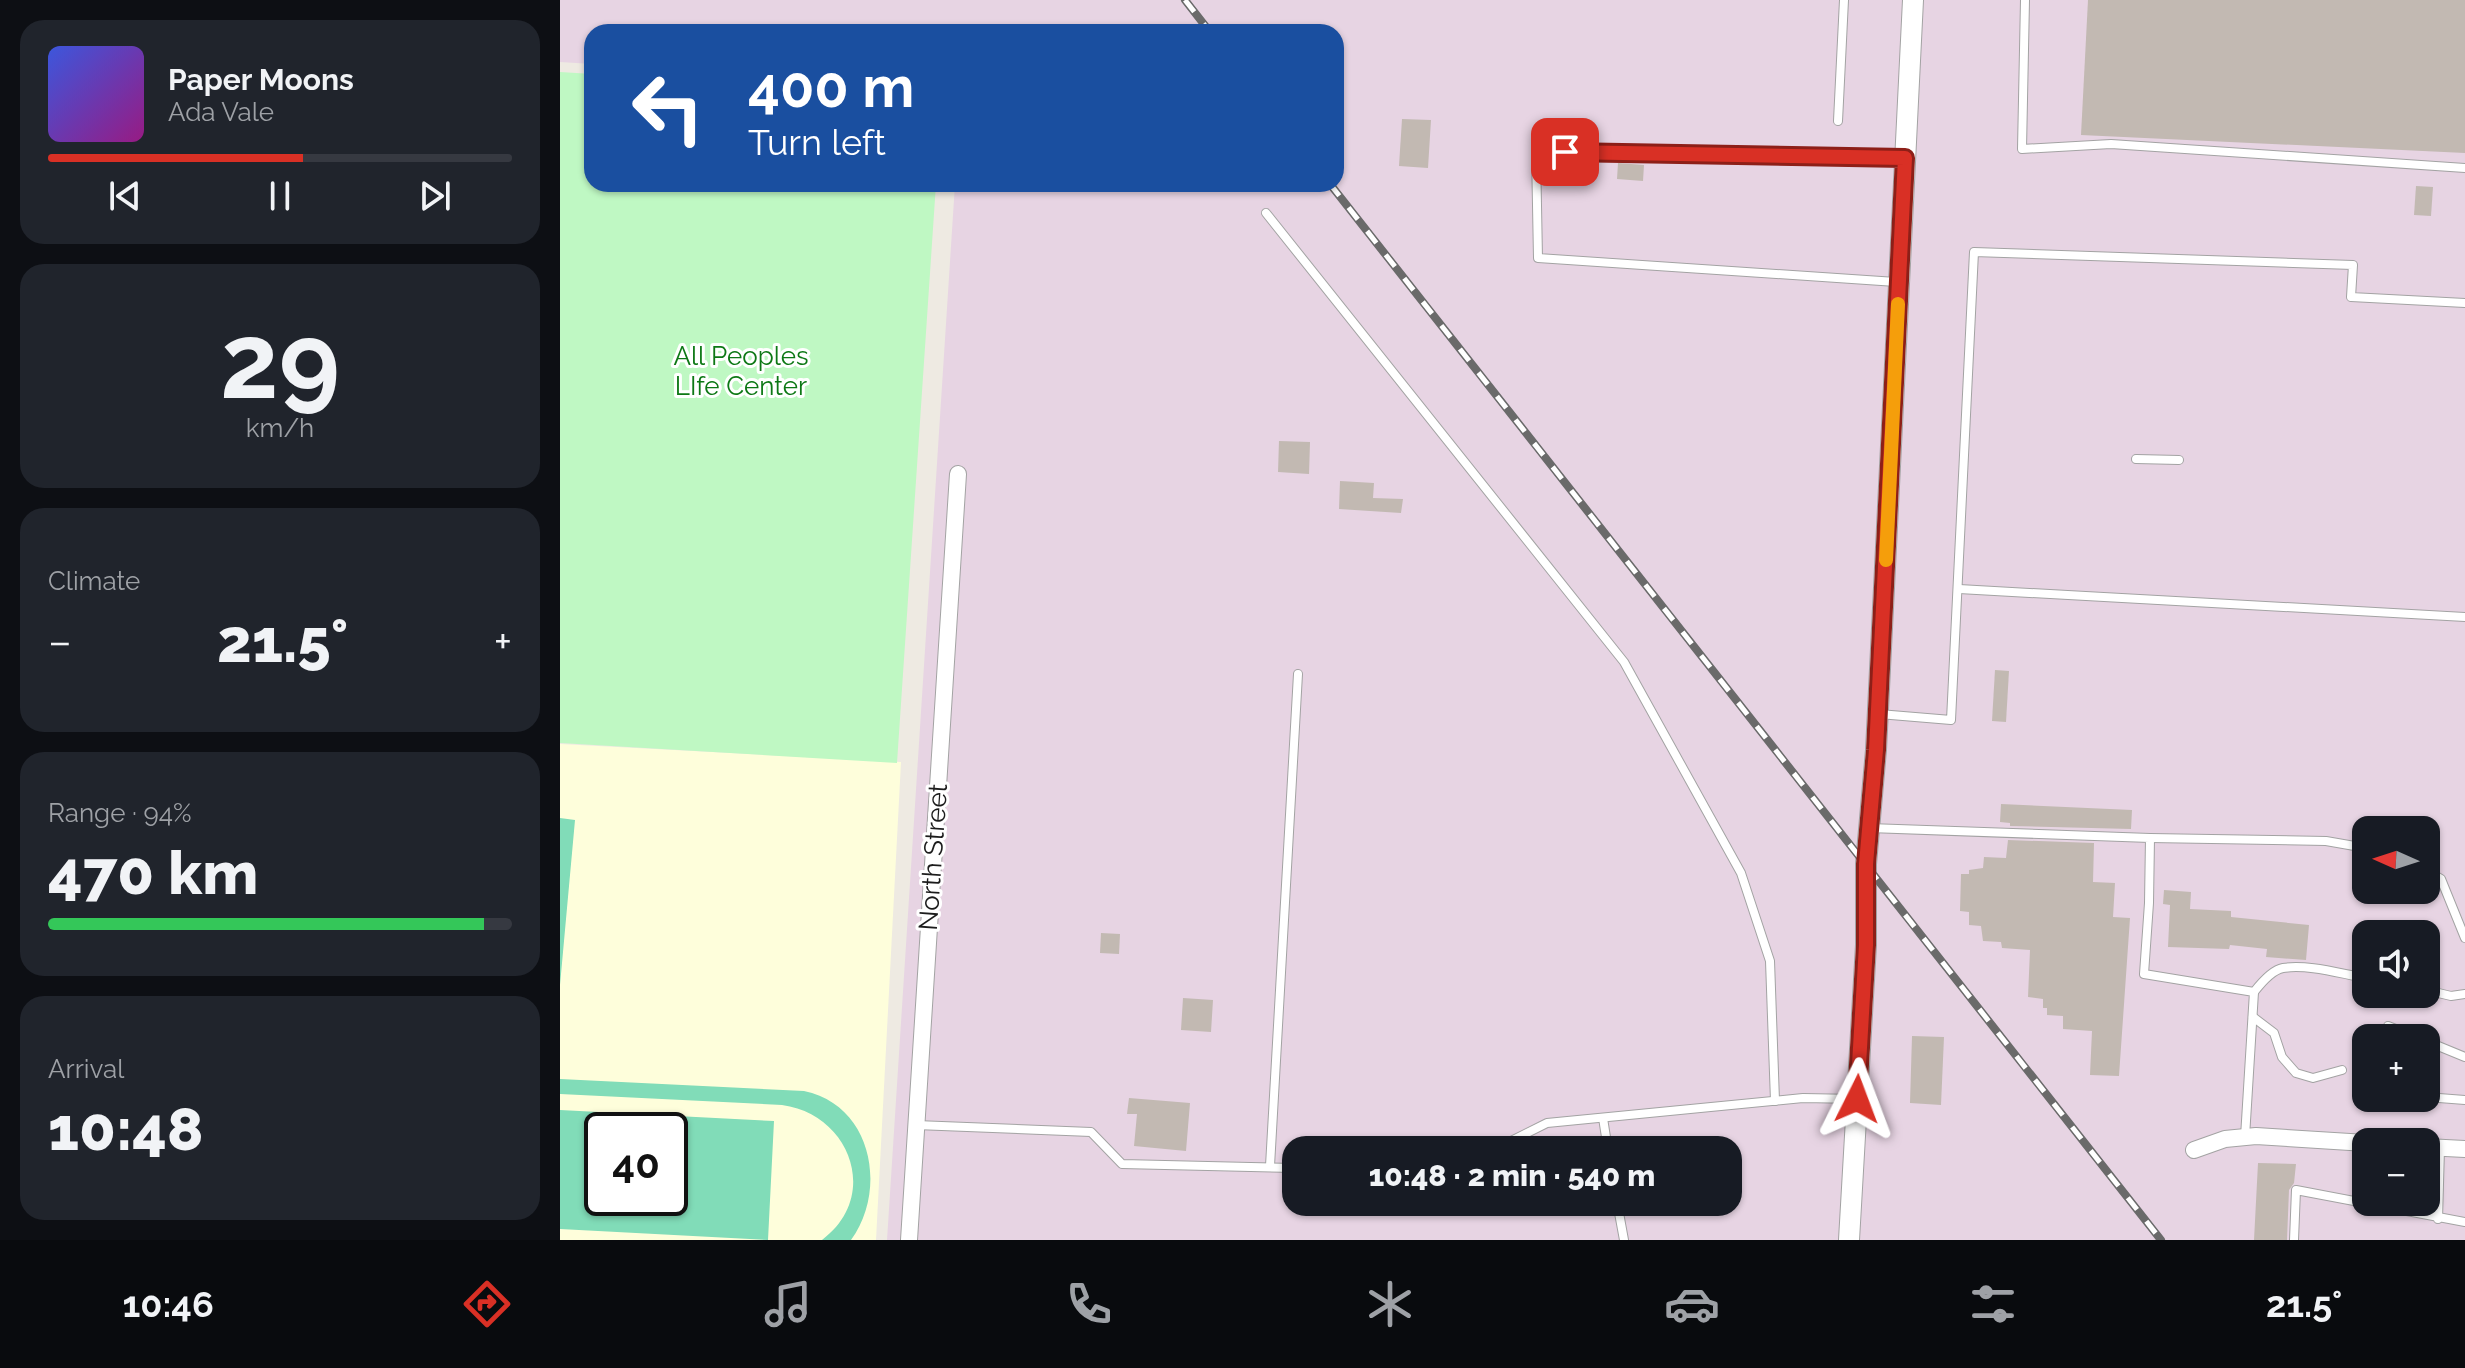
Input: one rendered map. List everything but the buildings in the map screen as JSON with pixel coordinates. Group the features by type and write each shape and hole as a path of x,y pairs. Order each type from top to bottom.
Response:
{"street":[{"path":"1849,1240 1866,945 1866,864 1878,714 1913,0"},
{"name":"North Street","path":"909,1240 958,474"},
{"path":"2194,1150 2225,1139 2245,1138 2352,1142"},
{"path":"2440,1147 2465,1149"}],"lane":[{"path":"1838,121 1844,0"},
{"path":"2025,0 2022,149 2111,144 2465,168"},
{"path":"1899,283 1538,258 1536,152 1905,158"},
{"path":"1266,213 1624,662 1741,873 1770,961 1775,1101"},
{"path":"1878,714 1951,720 1974,252 2353,265 2351,297 2465,303"},
{"path":"2136,459 2179,460"},
{"path":"1959,589 2465,617"},
{"path":"1270,1166 1298,674"},
{"path":"1869,828 2326,841 2352,846"},
{"path":"2150,838 2144,974 2254,992"},
{"path":"2440,878 2465,938"},
{"path":"2245,1138 2254,992 2261,982 2281,968 2352,976"},
{"path":"2440,993 2465,994"},
{"path":"2253,1017 2274,1033 2282,1057 2296,1073 2313,1078 2342,1070"},
{"path":"2440,1047 2465,1057"},
{"path":"1521,1136 1547,1123 1803,1098 1857,1099"},
{"path":"2440,1098 2465,1100"},
{"path":"1603,1118 1606,1136"},
{"path":"916,1125 1091,1132 1122,1164 1282,1167"},
{"path":"2294,1240 2296,1190 2465,1222"},
{"path":"1620,1216 1624,1240"}],"shaded area":[{"path":"560,0 2465,0 2465,1240 887,1240 954,192 1344,192 1344,24 584,24 584,64 560,62"},
{"path":"560,744 901,762 876,1240 560,1240"}],"green space":[{"name":"All Peoples LIfe Center","path":"560,72 584,74 584,192 935,192 897,763 560,743"},
{"path":"560,818 575,820 560,985"},
{"path":"560,1079 804,1091 827,1099 845,1113 859,1131 867,1152 869,1197 862,1220 851,1240 822,1240 840,1222 850,1202 853,1180 850,1159 840,1140 825,1124 806,1112 782,1105 560,1094"},
{"path":"560,1110 599,1112 584,1112 584,1216 688,1216 688,1117 774,1121 768,1240 560,1229"}],"railway":[{"path":"1185,0 1204,24"},
{"path":"1336,192 2161,1240"}],"slow traffic":[{"path":"1886,560 1898,304"}],"route":[{"path":"1565,152 1905,158 1876,750 1866,864 1866,945 1857,1099"}]}
